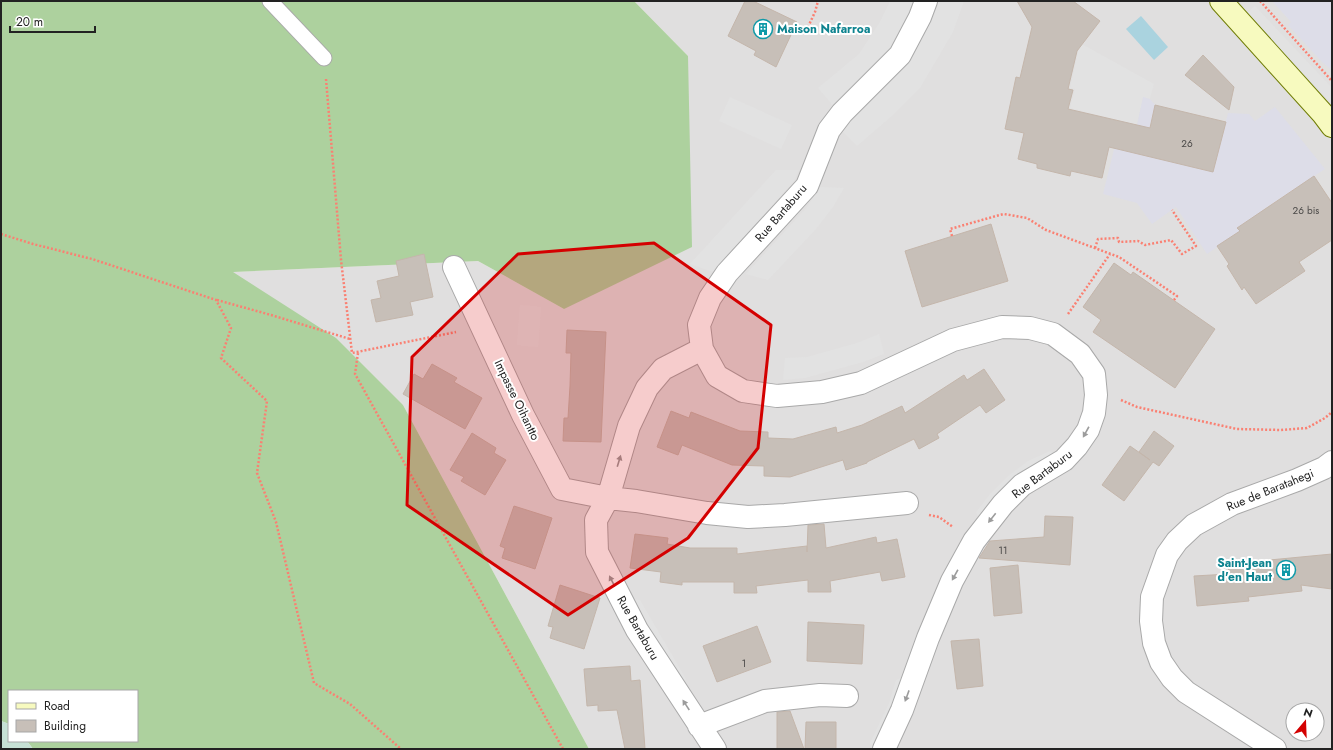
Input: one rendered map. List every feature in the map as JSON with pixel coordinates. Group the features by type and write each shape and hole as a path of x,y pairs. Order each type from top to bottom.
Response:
{"street":[{"name":"Rue Bartaburu","path":"884,749 902,710 928,638 952,581 974,541 1003,504 1022,485 1064,460 1077,446 1088,430 1094,413 1096,395 1094,374 1080,354 1052,334 1030,328 1002,327 953,340 861,383 822,392 777,396 743,391 717,376 702,350 699,325 710,298 727,273 807,186 829,130 842,114 900,55 920,17 926,1"},
{"path":"1221,1 1332,126"},
{"name":"Impasse Oihantto","path":"454,267 523,415 562,489 608,498"},
{"name":"Rue Bartaburu","path":"702,350 663,369 647,388 629,426 608,498 596,520 597,552 636,630 715,749"},
{"name":"Rue de Baratahegi","path":"1275,749 1186,692 1172,678 1161,662 1154,643 1151,621 1152,597 1167,555 1177,541 1194,525 1232,504 1296,480 1324,468 1332,462"},
{"path":"608,498 636,501 707,513 748,517 785,515 907,503"},
{"path":"699,726 765,701 820,695 847,696"}],"lane":[{"path":"270,1 324,58"}],"path":[{"path":"808,27 816,12 818,1"},
{"path":"1260,1 1332,81"},
{"path":"324,58 341,260 352,353 463,331"},
{"path":"1095,248 1098,239 1118,238 1119,242 1138,241 1144,245 1171,240 1182,254 1196,246 1172,210"},
{"path":"952,236 950,229 1004,214 1027,218 1046,230 1119,257 1177,296 1174,300"},
{"path":"1,234 92,259 216,300 350,339"},
{"path":"1064,320 1110,254"},
{"path":"216,300 231,328 220,358 267,401 257,473 276,522 314,684 350,704 401,749"},
{"path":"358,353 355,374 563,749"},
{"path":"1096,395 1111,395 1137,407 1237,429 1281,430 1307,428 1325,418 1332,412"},
{"path":"907,503 918,513 939,517 974,541"}],"highlighted area":[{"path":"654,243 771,325 758,448 688,538 568,615 407,505 412,357 518,254"}],"shaded area":[{"path":"634,1 1332,1 1332,749 589,749 403,405 232,272 478,261 564,309 688,56"},
{"path":"890,1 964,1 953,32 920,88 893,115 857,146 843,132 831,103 818,88 859,54 880,22"},
{"path":"1272,1 1332,1 1332,70 1323,63 1288,25 1291,22"},
{"path":"1255,6 1332,88 1332,104 1247,13"},
{"path":"1080,43 1154,84 1150,99 1143,98 1137,125 1070,108 1075,89 1070,88"},
{"path":"730,97 792,125 781,149 719,121"},
{"path":"1143,97 1150,99 1155,105 1143,155 1213,172 1228,113 1249,114 1255,121 1275,107 1325,169 1264,209 1266,213 1238,228 1240,231 1207,254 1176,207 1152,224 1137,203 1103,194 1121,121 1137,125"},
{"path":"776,170 799,170 794,181 713,272 690,264"},
{"path":"820,187 844,188 833,207 816,229 768,280 746,274 807,207"},
{"path":"520,305 541,307 538,347 517,345"},
{"path":"879,334 884,354 863,362 805,378 783,380 785,358 807,357 857,343"},
{"path":"1050,451 1058,455 980,523 976,512 991,493 1008,476 1028,461"},
{"path":"629,598 640,600 686,679 682,688"},
{"path":"907,675 876,749 873,749 870,743 889,703 896,680"}],"green space":[{"path":"1,1 634,1 688,56 692,247 564,309 478,261 233,272 336,338 403,405 589,749 33,749 28,742 138,742 138,690 8,690 8,724 1,721"},
{"path":"1,721 8,724 8,742 28,742 33,749 1,749"}],"water":[{"path":"1141,16 1168,47 1154,60 1126,29"}],"building":[{"name":"Maison Nafarroa","path":"745,1 753,1 797,22 776,67 754,55 756,51 728,36"},
{"path":"1017,1 1073,1 1100,21 1077,51 1068,89 1073,90 1068,109 1150,128 1155,105 1226,122 1213,172 1109,147 1102,178 1071,171 1070,176 1037,168 1037,164 1018,159 1024,133 1005,129 1016,77 1020,78 1032,27"},
{"path":"1203,55 1234,87 1229,110 1185,75"},
{"path":"1314,176 1332,203 1332,240 1299,262 1305,271 1256,304 1244,287 1242,290 1227,266 1229,264 1217,246 1240,231 1237,228"},
{"path":"991,224 1008,281 922,307 905,251"},
{"path":"424,254 433,297 410,302 413,315 376,322 371,300 381,298 377,281 399,276 396,261"},
{"path":"1114,263 1131,275 1133,272 1215,329 1175,388 1093,332 1101,320 1083,307"},
{"path":"567,330 606,332 601,442 563,441 564,418 568,418 570,386 571,353 566,353"},
{"path":"432,364 457,378 454,382 482,398 465,429 403,394 414,374 423,379"},
{"path":"984,369 1005,400 986,413 980,405 937,434 939,438 919,449 914,439 867,463 846,470 843,460 790,477 764,476 764,466 732,465 682,445 678,455 657,447 671,411 689,418 691,412 740,431 768,432 768,438 793,439 836,427 837,433 862,425 902,406 905,413 964,375 967,380"},
{"path":"1154,431 1174,446 1159,466 1153,462 1124,501 1102,485 1130,446 1150,460 1139,452"},
{"path":"472,433 496,448 494,453 506,460 485,495 461,481 464,477 450,470"},
{"path":"514,506 552,518 535,569 502,558 505,548 500,546"},
{"path":"1045,516 1073,517 1070,565 979,558 990,541 1044,537"},
{"path":"824,524 826,548 876,537 877,543 897,539 905,577 882,581 880,572 830,581 831,592 808,592 808,580 756,586 757,593 734,593 734,582 682,582 682,585 660,582 661,572 630,568 635,534 668,538 667,544 690,548 737,548 737,554 807,546 807,552 808,525"},
{"path":"1332,554 1332,589 1301,585 1302,591 1248,597 1249,601 1197,606 1194,576 1229,574 1228,564"},
{"path":"1018,565 1022,613 994,616 990,568"},
{"path":"560,585 600,598 584,649 550,638 553,627 548,626"},
{"path":"808,622 864,625 862,664 807,661"},
{"path":"757,626 771,662 717,682 703,646"},
{"path":"979,639 983,686 957,689 951,641"},
{"path":"630,666 631,681 640,680 645,749 625,749 617,710 598,711 598,705 587,706 584,669"},
{"path":"790,711 804,749 777,749 777,712"},
{"path":"806,722 836,722 836,749 805,749"}],"place":[{"name":"Maison Nafarroa","path":"763,29"},
{"name":"Saint-Jean d'en Haut","path":"1286,570"}]}
